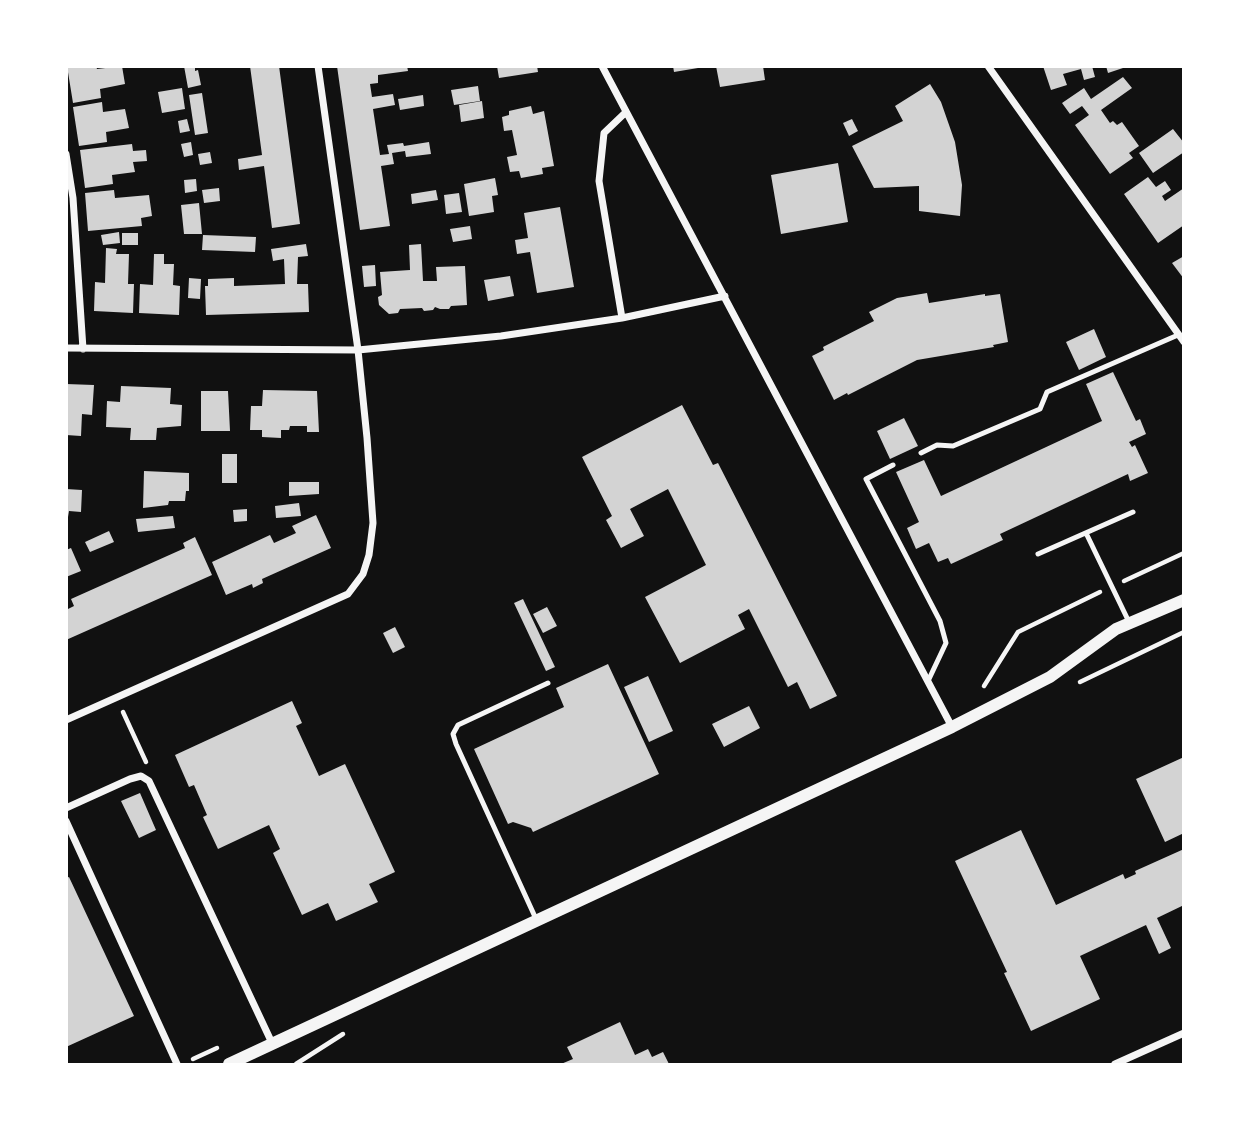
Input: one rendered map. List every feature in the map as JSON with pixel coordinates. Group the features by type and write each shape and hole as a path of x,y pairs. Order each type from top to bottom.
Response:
{"street":[{"path":"66,720 348,594 363,574 369,555 373,523 358,350 318,66"},
{"path":"602,66 929,679 952,727"},
{"path":"988,66 1181,339"},
{"path":"622,318 599,181 604,133 626,112"},
{"path":"66,154 74,198 83,349"},
{"path":"66,348 358,350 501,336 622,318 725,296"},
{"path":"229,1065 952,727 1050,677 1116,629 1184,600"},
{"path":"66,808 130,779 141,776 149,781 272,1043"},
{"path":"66,821 177,1065"},
{"path":"1115,1065 1184,1032"}],"lane":[{"path":"921,453 937,445 953,446 1040,409 1047,392 1181,339"},
{"path":"893,465 866,479 940,621 946,643 929,679"},
{"path":"1038,554 1133,512"},
{"path":"1086,533 1129,623"},
{"path":"537,921 453,734 458,725 548,683"}],"path":[{"path":"980,689 986,685 1018,632 1184,553"},
{"path":"117,698 149,768 145,779"},
{"path":"296,1065 344,1034"}],"building":[{"path":"67,66 96,66 97,69 122,66 125,84 100,89 101,98 73,103"},
{"path":"184,66 195,66 201,85 188,88"},
{"path":"250,66 279,66 300,224 272,228 264,166 239,170 238,159 262,155"},
{"path":"337,66 407,66 408,71 378,75 378,83 370,84 372,97 393,94 395,105 373,109 380,155 389,154 387,145 403,143 404,146 429,142 431,154 406,157 405,151 392,153 394,164 381,166 390,226 360,230"},
{"path":"497,66 537,66 538,72 499,78"},
{"path":"673,66 698,66 698,68 674,72"},
{"path":"716,66 763,66 765,80 720,87"},
{"path":"1043,66 1092,66 1095,77 1084,80 1081,69 1063,74 1067,85 1051,90"},
{"path":"1106,66 1125,66 1126,67 1108,73"},
{"path":"1123,77 1132,88 1101,110 1110,123 1113,121 1117,125 1122,122 1139,146 1129,153 1133,158 1110,174 1075,125 1089,115 1082,106 1070,114 1062,103 1084,88 1091,99"},
{"path":"930,84 941,102 955,142 962,185 960,216 919,211 919,186 874,188 852,146 903,121 895,106"},
{"path":"478,86 480,101 454,105 451,90"},
{"path":"182,88 185,109 162,113 158,92"},
{"path":"202,93 208,133 195,135 189,95"},
{"path":"423,95 424,106 400,110 398,99"},
{"path":"482,101 484,118 461,122 459,105"},
{"path":"102,102 103,112 125,109 129,128 106,132 107,142 79,146 73,107"},
{"path":"531,106 533,114 544,111 554,166 542,168 543,174 521,178 519,171 510,172 507,157 517,155 512,130 504,131 502,117 509,115 509,111"},
{"path":"187,119 190,131 180,133 178,121"},
{"path":"852,119 858,131 849,136 843,123"},
{"path":"1173,129 1184,143 1184,152 1153,173 1139,153"},
{"path":"191,142 193,155 184,157 181,144"},
{"path":"132,144 133,151 146,150 147,161 133,162 135,172 112,175 113,184 85,188 80,150"},
{"path":"210,152 212,163 200,165 198,154"},
{"path":"838,163 848,222 781,234 771,175"},
{"path":"1148,177 1156,187 1165,181 1171,190 1162,196 1165,201 1184,188 1184,225 1158,243 1124,194"},
{"path":"495,178 498,195 492,196 494,212 469,216 464,184"},
{"path":"196,179 197,191 185,193 184,180"},
{"path":"219,188 220,201 204,203 202,190"},
{"path":"114,190 115,198 149,195 152,216 141,218 142,226 88,231 85,193"},
{"path":"436,190 438,200 412,204 411,194"},
{"path":"459,193 462,212 446,214 444,195"},
{"path":"199,203 202,234 184,234 181,205"},
{"path":"560,207 574,287 537,293 530,252 517,254 515,240 528,238 524,213"},
{"path":"470,226 472,239 453,242 450,229"},
{"path":"119,232 120,243 103,245 101,235"},
{"path":"122,233 138,233 138,245 122,245"},
{"path":"203,235 256,237 255,252 202,250"},
{"path":"306,244 308,256 298,257 297,284 308,284 309,312 206,315 205,286 208,286 208,279 234,278 234,286 285,284 284,259 273,261 271,249"},
{"path":"421,244 423,281 437,281 436,267 465,266 467,305 451,306 449,309 435,307 433,310 424,311 422,308 400,309 398,313 389,314 379,305 378,297 382,295 380,272 410,270 409,245"},
{"path":"106,248 117,249 116,254 129,254 128,284 134,284 133,313 94,311 95,282 105,283"},
{"path":"154,254 164,254 164,264 174,264 173,285 180,286 179,315 139,313 140,284 153,285"},
{"path":"1184,256 1184,279 1172,263"},
{"path":"375,265 376,286 364,287 362,266"},
{"path":"510,276 514,296 488,301 484,280"},
{"path":"189,278 201,279 200,299 188,298"},
{"path":"927,293 929,303 1000,294 1008,342 993,345 994,347 917,360 834,400 812,356 824,350 823,347 874,321 869,312 897,298"},
{"path":"1094,329 1106,357 1079,370 1066,342"},
{"path":"1113,372 1136,421 1140,419 1146,434 1129,442 1132,447 1135,445 1148,473 1130,481 1128,474 1000,534 1003,540 951,564 948,558 938,562 929,543 916,549 907,528 919,522 896,472 924,460 941,496 1102,421 1086,384"},
{"path":"66,384 94,385 92,415 82,414 81,436 66,435"},
{"path":"121,386 171,388 170,404 182,405 181,426 157,428 156,440 130,440 131,428 106,427 107,401 120,402"},
{"path":"263,390 317,391 319,432 307,432 307,426 290,426 289,430 281,430 281,438 262,437 262,430 250,430 251,406 262,406"},
{"path":"201,391 228,391 230,431 201,431"},
{"path":"682,405 713,465 718,463 837,696 810,709 797,682 788,687 749,609 738,615 745,629 680,663 645,597 706,565 668,489 630,509 644,536 621,548 606,520 612,516 582,457"},
{"path":"904,418 918,446 890,459 877,431"},
{"path":"222,454 237,454 237,483 222,483"},
{"path":"144,471 189,473 189,491 186,491 185,501 169,501 168,505 143,508"},
{"path":"289,482 319,482 319,494 289,496"},
{"path":"66,489 82,490 81,512 69,511 68,517"},
{"path":"299,503 301,516 276,518 275,506"},
{"path":"247,509 247,521 234,522 233,510"},
{"path":"316,515 331,548 262,579 263,583 253,588 252,584 226,595 212,562 270,535 274,543 294,534 296,533 292,526"},
{"path":"173,516 175,528 138,532 136,519"},
{"path":"109,531 114,542 90,552 85,542"},
{"path":"195,537 212,575 66,640 66,610 74,606 71,599 185,548 183,543"},
{"path":"71,548 81,571 66,577 66,550"},
{"path":"523,599 555,667 546,671 514,603"},
{"path":"547,607 557,626 543,633 533,614"},
{"path":"395,627 405,647 393,653 383,633"},
{"path":"608,664 659,774 533,832 531,828 513,822 508,824 474,749 564,707 556,688"},
{"path":"648,676 673,731 649,742 624,687"},
{"path":"292,701 302,723 296,726 319,776 345,764 395,872 369,884 378,902 336,921 328,903 302,915 273,853 280,849 269,825 218,849 203,817 207,815 194,785 189,787 175,755"},
{"path":"749,706 760,728 724,747 712,724"},
{"path":"1184,757 1184,833 1165,842 1136,779"},
{"path":"140,793 156,830 139,838 121,801"},
{"path":"1021,830 1056,905 1123,874 1125,879 1136,874 1135,871 1184,849 1184,905 1157,918 1171,948 1159,954 1146,925 1080,956 1100,999 1031,1031 1004,973 1007,972 955,861"},
{"path":"69,877 134,1016 66,1047 66,878"},
{"path":"620,1022 635,1055 648,1049 652,1057 663,1052 669,1064 561,1064 573,1059 567,1047"}]}
